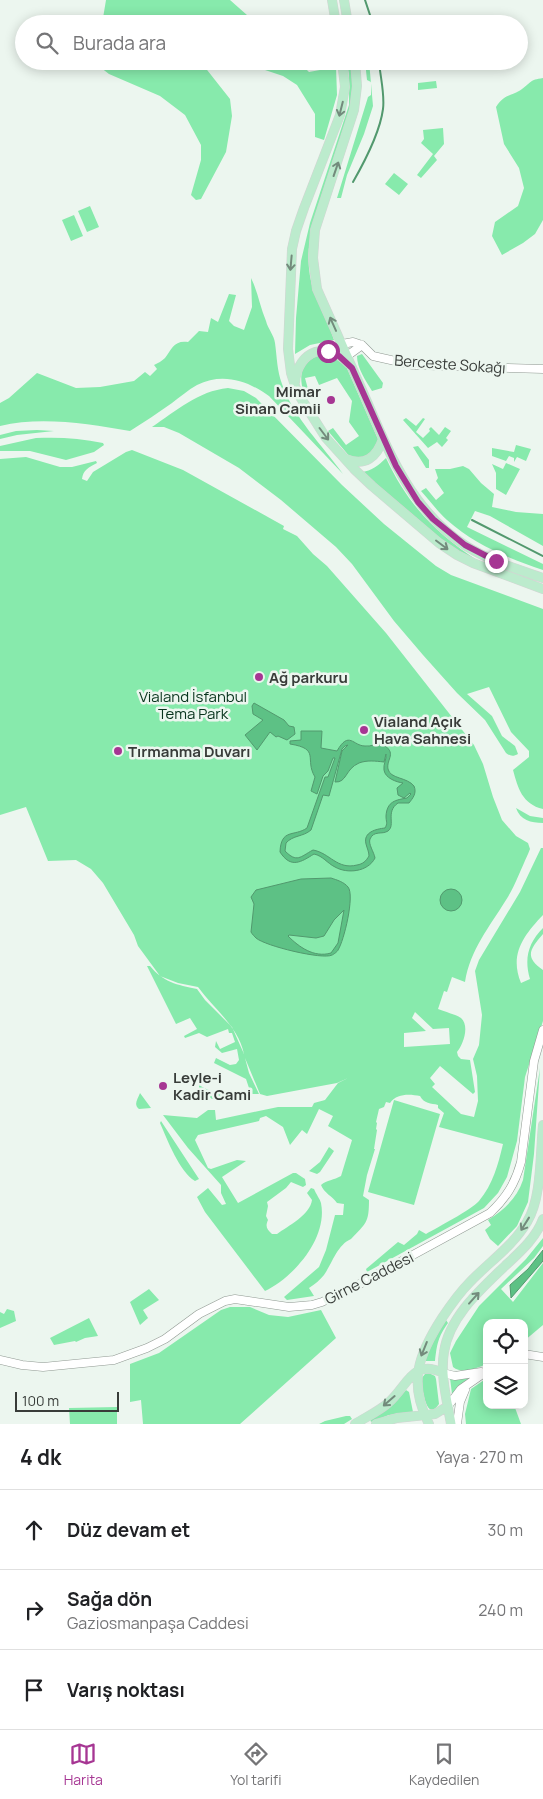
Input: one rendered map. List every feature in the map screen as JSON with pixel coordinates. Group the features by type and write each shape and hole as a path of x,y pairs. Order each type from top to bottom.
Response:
{"main road":[{"path":"332,0 334,15"},
{"path":"344,0 347,15"},
{"path":"334,12 346,10"},
{"path":"343,70 345,87 340,115 302,216 292,249 288,348 295,386 302,402 316,424 344,458 372,486 439,543 457,555 490,570 543,589"},
{"path":"356,70 357,86 354,110 315,230 313,258 318,289 383,439 414,496 433,519 465,545 482,555 543,578"},
{"path":"295,386 299,366 310,353 320,348 342,344"},
{"path":"310,353 320,351 334,353 346,361 352,368"},
{"path":"344,458 355,462 366,461 376,454 383,439"},
{"path":"429,1424 419,1398 417,1371 426,1344 462,1290 512,1242 528,1221 535,1199 543,1125"},
{"path":"446,1342 466,1307 531,1240 543,1219"},
{"path":"446,1313 451,1321 444,1351 443,1373 451,1424"},
{"path":"355,1424 388,1404 417,1371 427,1368 443,1373"},
{"path":"376,1424 436,1414 448,1406"},
{"path":"388,1421 409,1424"}],"street":[{"path":"342,344 353,342 362,345"},
{"path":"347,356 362,345"},
{"name":"Berceste Sokağı","path":"362,345 373,356 413,365 543,369"},
{"name":"Girne Caddesi","path":"0,1360 43,1367 114,1360 165,1339 199,1314 224,1300 235,1299 289,1307 312,1305 338,1296 490,1213 503,1201 517,1177 522,1162 534,1061 543,1030"},
{"path":"534,1061 543,1059"},
{"path":"528,1355 543,1357"},
{"path":"443,1373 455,1376 483,1371"},
{"path":"448,1406 461,1389 483,1372"},
{"path":"457,1424 462,1396 469,1383"}],"green space":[{"path":"106,0 230,0 247,15 104,15"},
{"path":"104,70 207,70 230,99 232,116 226,152 201,199 196,200 191,195 201,160 201,145 185,115 160,96"},
{"path":"265,70 307,70 309,72 336,70 337,95 324,140 315,137 315,114 297,85 283,76"},
{"path":"348,70 352,70 351,108 312,229 309,245 309,268 312,284 334,340 310,345 295,354 301,261 310,223 349,105"},
{"path":"366,70 370,70 371,82 367,80"},
{"path":"543,78 543,220 535,234 502,255 492,236 495,222 518,206 524,188 519,168 504,144 496,107 505,97 533,81"},
{"path":"436,81 437,88 418,90 418,83"},
{"path":"371,84 373,106 347,175 341,198 337,198 368,97 371,95"},
{"path":"443,128 444,144 434,156 437,160 421,178 417,175 433,154 421,143 424,139 423,130"},
{"path":"394,173 408,184 399,195 385,184"},
{"path":"90,206 99,227 87,232 78,211"},
{"path":"74,215 83,236 71,241 62,220"},
{"path":"251,278 274,340 279,374 287,396 301,420 343,474 269,396 253,386 235,380 216,379 197,385 130,431 49,421 0,426 0,403 9,398 37,373 76,388 100,387 134,381 145,372 150,376 157,369 154,365 165,358 176,344 188,342 199,331 208,332 211,318 218,322 229,294 236,295 229,321 234,326 244,330 252,307"},
{"path":"362,354 383,383 382,388 372,391 367,383 357,361 357,356"},
{"path":"318,355 333,357 346,366 379,443 366,458 350,457 328,431 333,428 346,445 359,436 349,422 352,401 337,378 319,385 315,376 305,378 308,389 303,391 301,379 303,370 312,358"},
{"path":"228,388 244,391 256,398 342,485 384,524 436,566 451,575 543,609 543,809 530,803 519,789 513,770 529,757 529,751 511,732 489,687 467,694 492,716 502,736 515,746 518,754 516,755 512,756 506,753 485,720 457,693 423,655 394,621 352,564 336,547 281,500 239,468 179,433 164,427 152,427 197,397"},
{"path":"406,418 416,426 423,418 425,419 416,432 423,438 430,431 431,427 439,435 445,427 451,431 446,438 448,440 442,447 437,442 428,448 403,420"},
{"path":"16,431 54,431 0,439 0,435"},
{"path":"36,438 78,439 103,443 104,445 94,452 66,460 30,451 0,451 0,446"},
{"path":"516,445 531,449 526,461 517,457 514,462 514,458 509,456 506,461 492,456 492,448 514,452"},
{"path":"418,446 429,460 429,468 426,468 413,447"},
{"name":"Vialand İsfanbul Tema Park","path":"132,450 183,470 284,526 283,529 297,536 327,566 386,633 474,745 483,764 502,820 516,836 528,843 530,849 518,877 476,949 471,959 465,982 452,977 447,992 444,991 438,1009 456,1015 464,1021 463,1040 457,1052 461,1059 470,1060 475,1092 473,1094 440,1066 430,1078 435,1084 432,1087 461,1114 474,1117 478,1101 477,1076 473,1059 479,1045 482,1015 475,971 479,960 520,892 541,848 543,848 543,915 530,930 520,946 517,963 521,983 530,979 527,965 529,952 534,939 543,928 543,934 532,949 531,957 543,970 543,1021 525,1077 517,1141 507,1177 498,1193 484,1208 367,1272 366,1269 398,1242 404,1245 419,1230 426,1234 475,1205 484,1195 491,1181 503,1144 439,1127 444,1113 438,1108 438,1105 426,1102 420,1096 404,1095 396,1097 390,1103 386,1102 384,1107 379,1109 376,1122 375,1149 363,1196 369,1200 366,1222 338,1250 324,1275 309,1288 314,1296 287,1300 284,1297 319,1267 326,1250 335,1215 343,1215 344,1204 337,1203 321,1185 341,1176 352,1140 328,1126 333,1116 319,1109 307,1134 302,1130 290,1145 283,1127 266,1116 260,1118 259,1121 198,1135 195,1140 208,1168 211,1169 237,1160 246,1161 222,1177 238,1203 293,1173 305,1179 306,1185 303,1187 291,1182 267,1202 267,1226 272,1234 277,1234 298,1220 307,1211 312,1200 307,1193 311,1188 314,1189 320,1200 322,1216 314,1243 287,1276 265,1291 205,1212 197,1197 208,1188 222,1205 226,1204 221,1193 221,1185 188,1148 163,1115 197,1118 208,1110 215,1110 216,1120 278,1107 312,1107 314,1103 325,1100 338,1083 348,1078 337,1083 267,1096 260,1094 245,1058 249,1073 259,1094 212,1099 199,1088 199,1085 222,1094 246,1091 249,1088 246,1079 214,1063 216,1058 230,1065 236,1064 239,1060 237,1049 222,1053 215,1047 216,1041 220,1049 235,1042 232,1033 229,1033 228,1029 207,1037 199,1033 185,1038 184,1036 197,1029 190,1018 176,1024 147,966 150,966 160,975 138,946 134,935 103,883 91,869 76,860 48,861 26,807 0,815 0,459 26,457 60,467 72,467 96,461 97,463 89,467 84,473 82,479 87,481 93,472","holes":["161,976 178,983 198,987 230,1025 205,1000 197,989 171,982","415,1012 433,1029 449,1028 450,1044 404,1047 404,1033 426,1031 412,1018","233,1030 241,1044 244,1054"]},
{"path":"386,458 404,490 425,517 450,541 480,562 470,559 445,543 361,472 375,467"},
{"path":"506,463 520,469 506,495 496,489 496,473 492,464 503,469"},
{"path":"463,466 469,469 494,494 492,507 516,512 543,514 543,546 490,516 475,511 467,527 543,564 543,570 517,561 469,537 444,517 421,491 426,488 436,500 444,493 436,481 438,478 435,469 450,469"},
{"path":"516,808 530,816 543,818 543,823 526,820"},
{"path":"540,1068 534,1154 528,1202 517,1226 498,1246 490,1239 485,1230 491,1225 488,1220 509,1203 523,1180"},
{"path":"140,1093 151,1108 139,1109 137,1107"},
{"path":"394,1100 440,1114 414,1205 368,1192"},
{"path":"161,1121 199,1179 195,1181 179,1163 170,1147 160,1123"},
{"path":"329,1147 334,1151 320,1172 317,1174 309,1171 320,1162"},
{"path":"543,1238 543,1246 534,1258 501,1289 513,1302 543,1263 543,1325 528,1338 528,1319 483,1319 483,1366 465,1371 453,1367 450,1353 479,1306 526,1259"},
{"path":"149,1289 159,1300 143,1310 148,1318 140,1325 130,1302"},
{"path":"230,1307 250,1307 269,1315 288,1317 321,1310 336,1338 240,1424 143,1424 141,1400 130,1402 130,1364 159,1353 221,1310"},
{"path":"7,1309 14,1311 16,1321 0,1328 0,1312 4,1314"},
{"path":"89,1318 98,1336 54,1345 50,1338"},
{"path":"446,1320 448,1323 438,1341 435,1361 424,1361 439,1330"},
{"path":"429,1373 435,1376 436,1379 439,1404 435,1409 431,1410 426,1402 421,1379 425,1374"},
{"path":"470,1377 452,1394 450,1378 461,1379"},
{"path":"483,1381 483,1409 515,1409 521,1424 466,1424 465,1414 471,1389"},
{"path":"406,1390 409,1392 413,1412 389,1415 371,1422 370,1419 387,1408"},
{"path":"117,1407 117,1424 70,1424 69,1408"},
{"path":"350,1416 352,1419 344,1424 319,1424 325,1421"}],"shaded area":[{"path":"254,703 284,720 289,726 294,727 295,734 287,740 276,737 270,732 257,750 245,735 263,720 253,714 252,706"},
{"path":"301,731 322,731 321,748 337,751 348,740 365,746 382,744 387,747 390,753 389,772 414,786 415,793 409,803 398,803 392,810 391,825 388,831 376,834 370,839 375,858 372,863 362,869 345,871 314,854 300,861 292,862 288,861 280,852 281,844 286,836 307,828 325,777 328,777 335,758 333,758 328,771 323,776 317,794 311,791 315,777 312,771 309,752 300,746 290,744 290,741 301,740","holes":["348,745 342,751 335,782 342,780 359,763 368,761 384,762 386,754 384,768 386,775 397,782 403,783 397,788 398,795 404,798 411,794 407,798 390,804 387,811 387,824 385,828 374,830 368,834 366,844 369,856 363,863 350,866 344,865 313,850 302,857 293,857 285,851 286,843 311,830 323,795 329,796 342,749"]},
{"path":"331,878 342,882 348,887 350,899 346,928 338,951 333,955 318,956 270,945 256,938 251,932 254,904 251,897 256,890 301,879","holes":["344,910 338,943 331,953 319,954 302,948 288,936 316,938 324,936 334,920"]},
{"path":"451,889 461,896 462,900 455,910 451,911 441,904 440,900 447,890"},
{"path":"543,1250 543,1261 511,1298 510,1285 528,1269"}],"waterway":[{"path":"365,0 370,15"},
{"path":"353,182 379,127 383,109 380,70"},
{"path":"472,520 543,556"}],"place":[{"name":"Mimar Sinan Camii","path":"331,400"},
{"name":"Ağ parkuru","path":"259,677"},
{"name":"Vialand Açık Hava Sahnesi","path":"364,730"},
{"name":"Tırmanma Duvarı","path":"118,751"},
{"name":"Leyle-i Kadir Cami","path":"163,1086"}],"route":[{"path":"328,351 339,356 352,368 396,466 418,502 433,519 465,545 496,561"}]}
